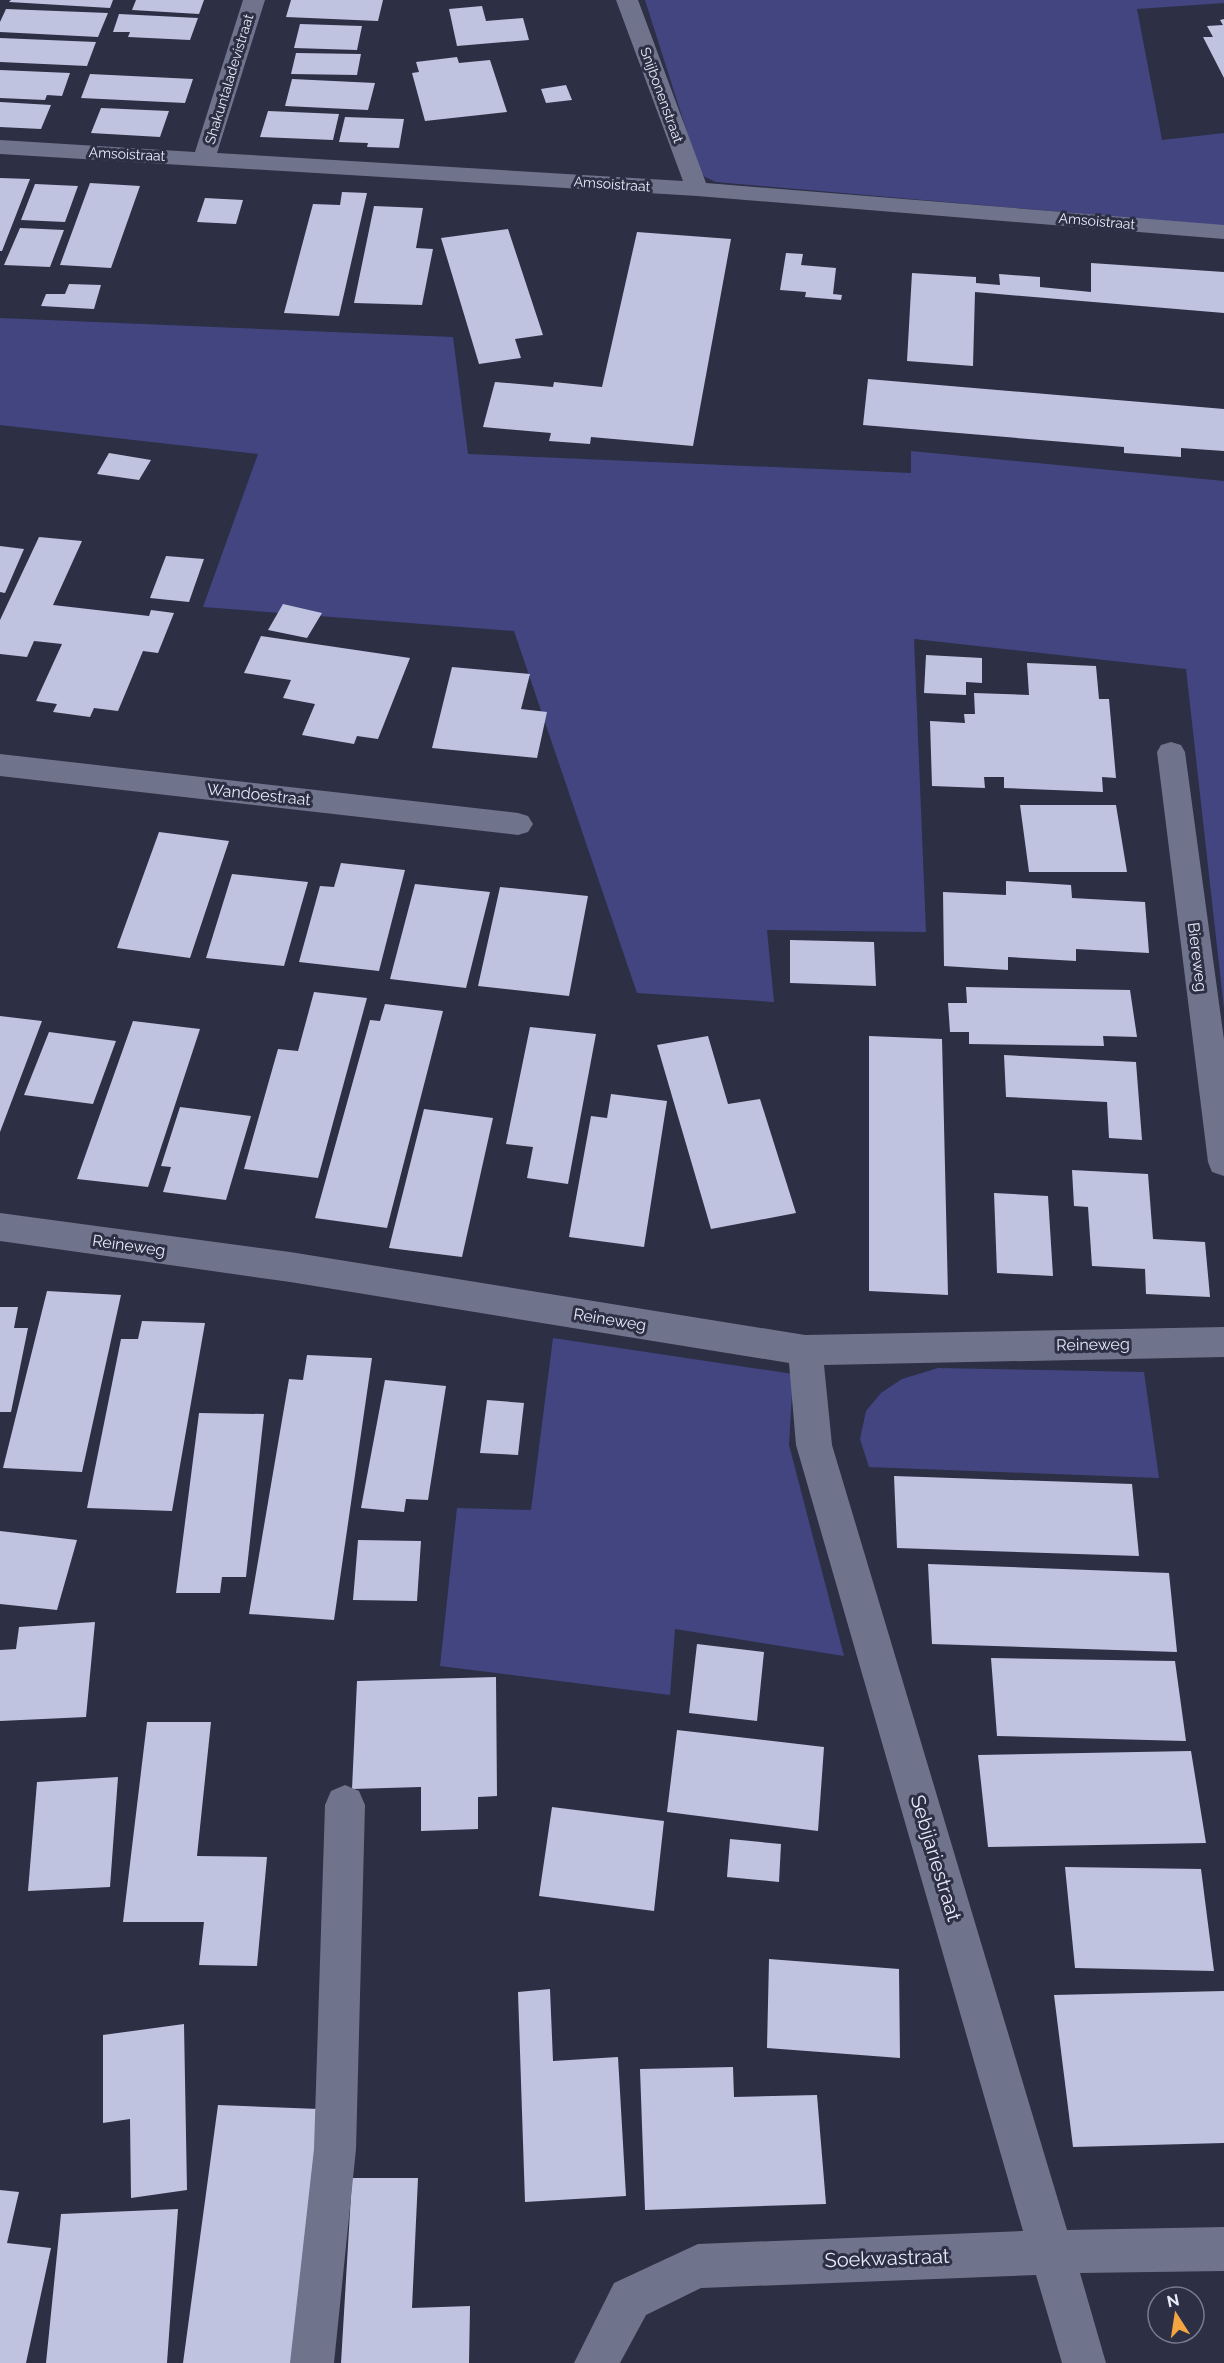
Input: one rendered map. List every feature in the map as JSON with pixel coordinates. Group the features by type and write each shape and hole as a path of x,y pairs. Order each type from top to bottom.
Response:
{"street":[{"name":"Shakuntaladevistraat","path":"204,159 254,0"},
{"name":"Snijbonenstraat","path":"627,0 697,189"},
{"name":"Amsoistraat","path":"0,147 697,189 1224,232"},
{"name":"Biereweg","path":"1172,752 1224,1162"},
{"name":"Wandoestraat","path":"0,765 518,824"},
{"name":"Reineweg","path":"0,1227 290,1267 805,1350 1224,1342"},
{"name":"Sebijariestraat","path":"805,1350 814,1445 1084,2363"},
{"path":"312,2363 335,2149 345,1806"},
{"name":"Soekwastraat","path":"596,2363 630,2299 698,2266 1053,2252 1224,2249"}],"shaded area":[{"path":"645,0 1224,0 1224,3 1137,9 1162,140 1224,133 1224,226 716,182 705,177 699,170"},
{"path":"0,318 453,337 468,454 911,473 911,451 1224,481 1224,1009 1186,669 914,639 926,932 767,930 774,1002 637,993 514,631 203,607 258,454 0,425"},
{"path":"553,1338 793,1374 789,1445 844,1656 675,1629 670,1695 440,1666 457,1508 531,1510"},
{"path":"938,1368 1144,1372 1159,1478 869,1467 860,1439 866,1411 881,1393 902,1379"}],"building":[{"path":"11,0 113,0 110,8 9,2"},
{"path":"136,0 204,0 199,14 132,10"},
{"path":"291,0 383,0 378,21 286,17"},
{"path":"482,6 486,21 523,18 529,40 457,46 449,9"},
{"path":"6,9 108,13 98,37 0,32 0,22"},
{"path":"119,14 198,18 190,40 128,37 130,32 113,32"},
{"path":"1224,19 1224,78 1203,37 1213,37 1207,26 1223,25 1220,20"},
{"path":"300,24 362,26 357,50 294,48"},
{"path":"0,38 96,42 87,66 0,62"},
{"path":"296,53 361,54 357,75 291,74"},
{"path":"457,57 459,63 490,60 507,112 425,121 412,73 419,72 416,62"},
{"path":"0,70 70,73 62,96 47,95 45,100 0,98"},
{"path":"90,74 193,79 185,103 81,98"},
{"path":"292,79 375,83 368,110 285,106"},
{"path":"566,85 572,100 546,103 541,89"},
{"path":"0,102 51,105 41,129 0,127"},
{"path":"101,108 169,111 160,137 91,133"},
{"path":"268,111 339,114 333,140 260,137"},
{"path":"345,117 404,119 399,148 367,147 368,143 339,142"},
{"path":"0,178 30,179 2,251 0,251"},
{"path":"90,183 140,186 111,268 60,265"},
{"path":"35,184 78,186 65,222 21,220"},
{"path":"342,192 367,193 339,316 284,313 313,204 340,205"},
{"path":"205,198 243,200 236,224 197,222"},
{"path":"374,206 423,208 416,248 433,249 422,305 354,303"},
{"path":"20,228 64,230 50,267 4,265"},
{"path":"508,229 543,335 515,339 521,358 479,364 441,238"},
{"path":"637,232 731,239 693,446 591,437 590,444 549,441 551,433 483,427 495,382 553,387 554,382 602,387"},
{"path":"786,253 803,254 801,265 836,268 833,294 842,295 841,300 805,297 806,292 780,290"},
{"path":"1091,263 1224,272 1224,313 975,292 973,366 907,361 912,273 976,277 976,283 1000,285 999,274 1040,277 1040,287 1091,292"},
{"path":"69,284 101,285 94,309 41,306 46,294 65,294"},
{"path":"868,379 1224,409 1224,451 1181,448 1181,457 1124,453 1124,447 863,425"},
{"path":"109,453 151,460 139,480 97,474"},
{"path":"39,537 82,541 53,605 149,616 151,610 174,613 158,653 143,651 118,711 94,708 90,717 53,712 57,704 36,701 62,644 34,641 27,657 0,654 0,620"},
{"path":"0,546 24,549 5,593 0,592"},
{"path":"166,556 204,559 189,602 150,598"},
{"path":"283,604 322,613 307,638 268,630"},
{"path":"261,636 410,658 378,739 357,736 354,744 302,735 315,704 283,698 291,680 244,673"},
{"path":"926,655 982,658 982,683 966,682 966,695 924,693"},
{"path":"1027,663 1096,666 1099,699 1109,699 1116,778 1102,777 1103,792 1004,788 1004,777 984,777 985,788 932,786 930,721 965,723 964,714 975,714 974,693 1029,695"},
{"path":"452,667 530,674 521,709 547,712 537,758 432,748"},
{"path":"1020,805 1116,805 1127,872 1029,872"},
{"path":"159,832 229,841 190,958 117,948"},
{"path":"341,863 405,870 379,971 299,962 320,886 334,887"},
{"path":"232,874 308,882 284,966 206,958"},
{"path":"1006,881 1071,885 1072,898 1145,902 1149,953 1076,949 1076,961 1008,957 1008,970 944,966 943,892 1006,895"},
{"path":"415,884 490,892 466,988 390,979"},
{"path":"500,887 588,896 569,996 478,986"},
{"path":"790,940 874,942 876,986 790,983"},
{"path":"966,987 1130,990 1137,1037 1103,1036 1104,1046 969,1044 969,1032 950,1032 948,1003 967,1003"},
{"path":"314,992 367,998 318,1178 244,1169 278,1049 298,1051"},
{"path":"385,1004 443,1011 387,1228 315,1218 370,1020 380,1021"},
{"path":"0,1016 42,1021 0,1132"},
{"path":"133,1021 200,1029 148,1187 77,1179"},
{"path":"530,1027 596,1034 568,1184 527,1178 533,1147 506,1144"},
{"path":"49,1032 116,1041 93,1104 24,1095"},
{"path":"708,1036 728,1104 760,1099 796,1213 711,1229 657,1045"},
{"path":"869,1036 942,1039 948,1295 869,1291"},
{"path":"1004,1055 1136,1062 1142,1140 1109,1138 1107,1102 1006,1097"},
{"path":"611,1094 667,1101 644,1247 569,1237 591,1116 607,1118"},
{"path":"180,1107 251,1116 226,1200 163,1192 171,1167 161,1166"},
{"path":"424,1109 493,1118 462,1257 389,1248"},
{"path":"1072,1170 1148,1174 1153,1239 1205,1242 1210,1297 1146,1294 1145,1269 1092,1266 1088,1207 1074,1206"},
{"path":"994,1193 1048,1196 1053,1276 997,1273"},
{"path":"47,1291 121,1295 82,1472 3,1468"},
{"path":"0,1307 18,1307 14,1328 28,1328 11,1412 0,1412"},
{"path":"142,1321 205,1323 172,1511 87,1508 121,1339 138,1339"},
{"path":"307,1355 372,1358 334,1620 249,1614 289,1379 303,1380"},
{"path":"385,1380 446,1386 428,1500 406,1499 404,1512 361,1508"},
{"path":"487,1400 524,1403 518,1455 480,1453"},
{"path":"199,1413 264,1414 246,1577 222,1577 220,1593 176,1593"},
{"path":"894,1476 1132,1484 1139,1556 897,1548"},
{"path":"0,1531 77,1540 57,1610 0,1604"},
{"path":"358,1540 421,1541 417,1601 353,1600"},
{"path":"928,1564 1169,1573 1177,1652 932,1644"},
{"path":"95,1622 86,1717 0,1721 0,1650 16,1649 19,1627"},
{"path":"697,1644 764,1652 757,1721 689,1713"},
{"path":"991,1658 1175,1661 1186,1741 997,1736"},
{"path":"496,1677 497,1796 478,1797 478,1829 421,1831 421,1787 352,1789 357,1681"},
{"path":"147,1722 211,1722 197,1856 267,1857 257,1966 199,1965 204,1922 123,1922"},
{"path":"677,1730 824,1747 818,1831 667,1812"},
{"path":"1191,1751 1206,1843 988,1847 978,1755"},
{"path":"118,1777 110,1887 28,1891 37,1782"},
{"path":"552,1807 664,1821 654,1911 539,1896"},
{"path":"730,1839 781,1844 779,1882 727,1877"},
{"path":"1065,1867 1201,1869 1214,1971 1075,1968"},
{"path":"769,1959 899,1969 900,2058 767,2048"},
{"path":"550,1989 553,2061 618,2057 626,2196 525,2202 518,1992"},
{"path":"1224,1991 1224,2143 1073,2147 1054,1995"},
{"path":"184,2024 187,2190 131,2198 130,2119 103,2123 103,2035"},
{"path":"733,2067 734,2097 817,2095 826,2204 645,2210 640,2069"},
{"path":"218,2105 319,2109 291,2363 183,2363"},
{"path":"352,2178 418,2178 412,2308 470,2306 469,2363 341,2363"},
{"path":"0,2190 19,2192 7,2243 51,2248 26,2363 0,2363"},
{"path":"178,2209 167,2363 46,2363 61,2214"}]}
